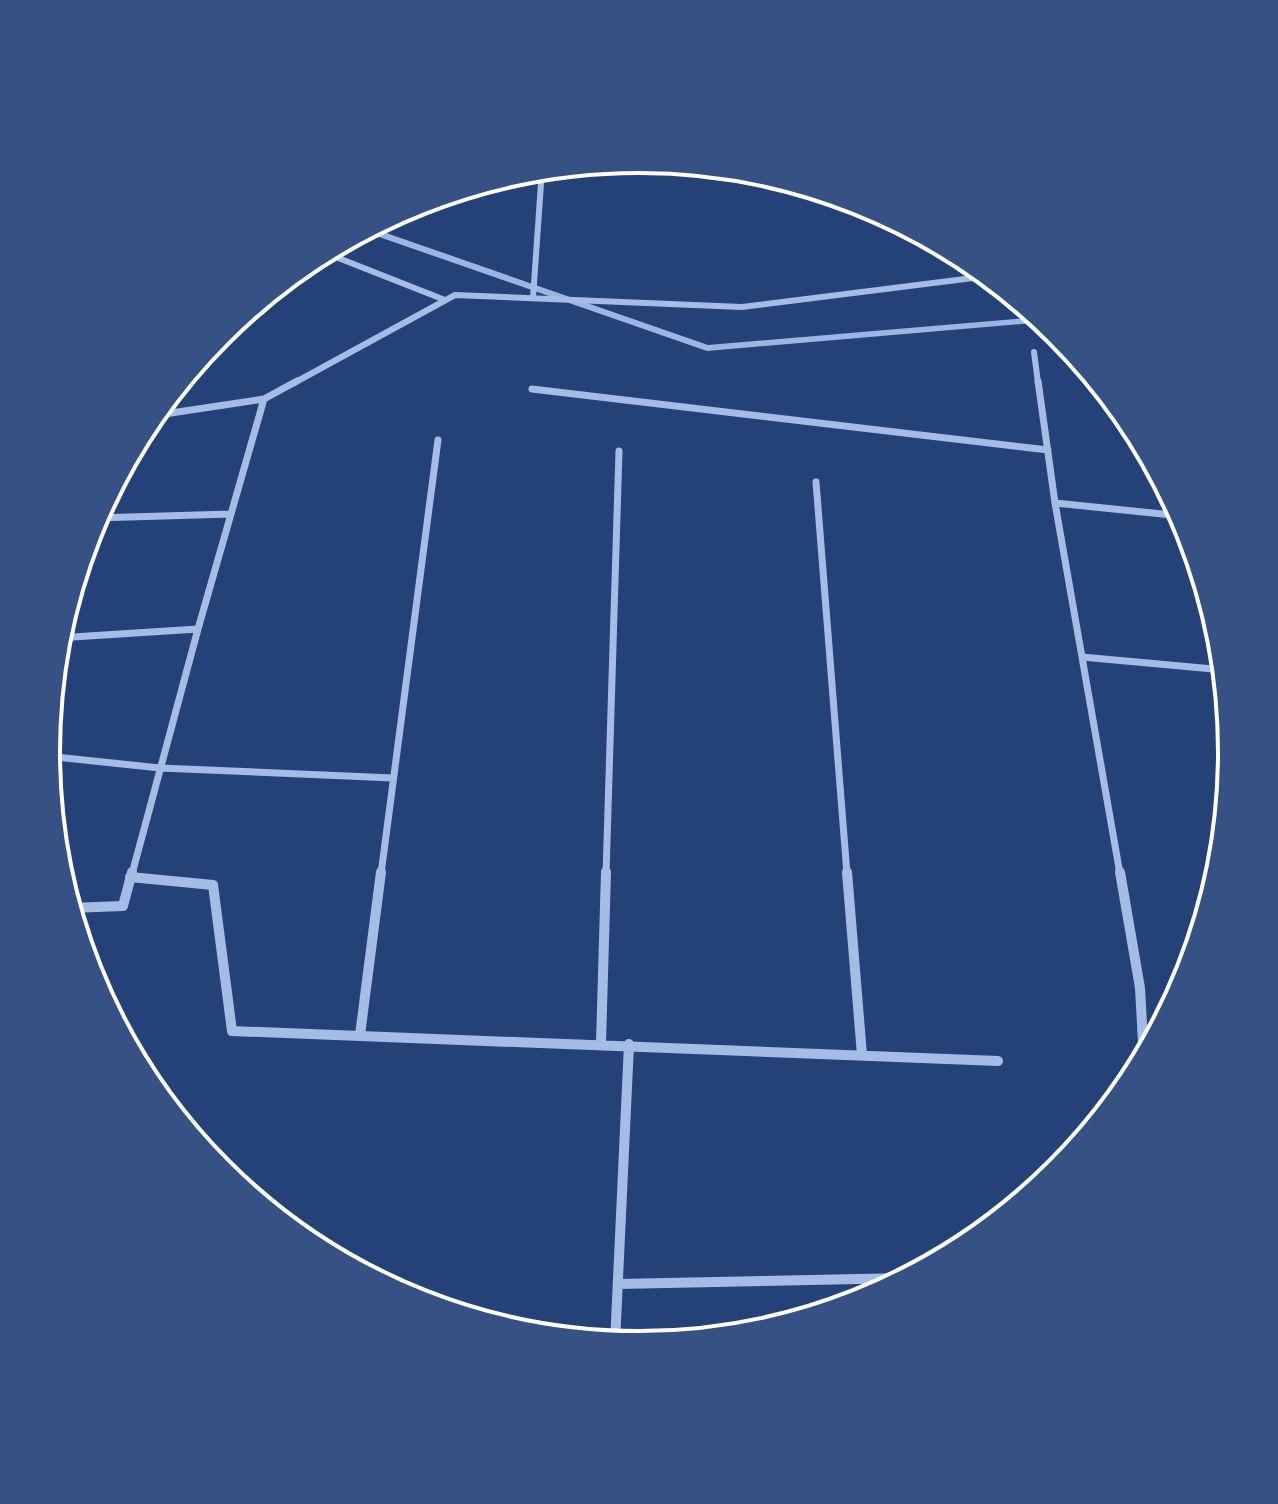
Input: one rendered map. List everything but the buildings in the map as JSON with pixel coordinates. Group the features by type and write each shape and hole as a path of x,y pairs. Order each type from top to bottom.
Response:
{"street":[{"path":"533,297 541,182"},
{"path":"338,258 445,300"},
{"path":"170,413 264,399 455,295 742,307 971,278"},
{"path":"1034,352 1055,503 1140,988 1142,1037"},
{"path":"532,389 1048,450"},
{"path":"82,908 123,906 264,399"},
{"path":"360,1035 438,440"},
{"path":"601,1043 619,451"},
{"path":"816,482 862,1055"},
{"path":"1055,503 1167,514"},
{"path":"110,518 231,514"},
{"path":"71,637 198,629"},
{"path":"1082,657 1212,669"},
{"path":"60,757 160,768 393,778"},
{"path":"130,877 213,885 232,1031 629,1044 998,1061"},
{"path":"1142,1030 1146,1031"},
{"path":"616,1330 629,1044"},
{"path":"618,1284 879,1279"}],"waterway":[{"path":"380,234 707,348 1026,321"}]}
